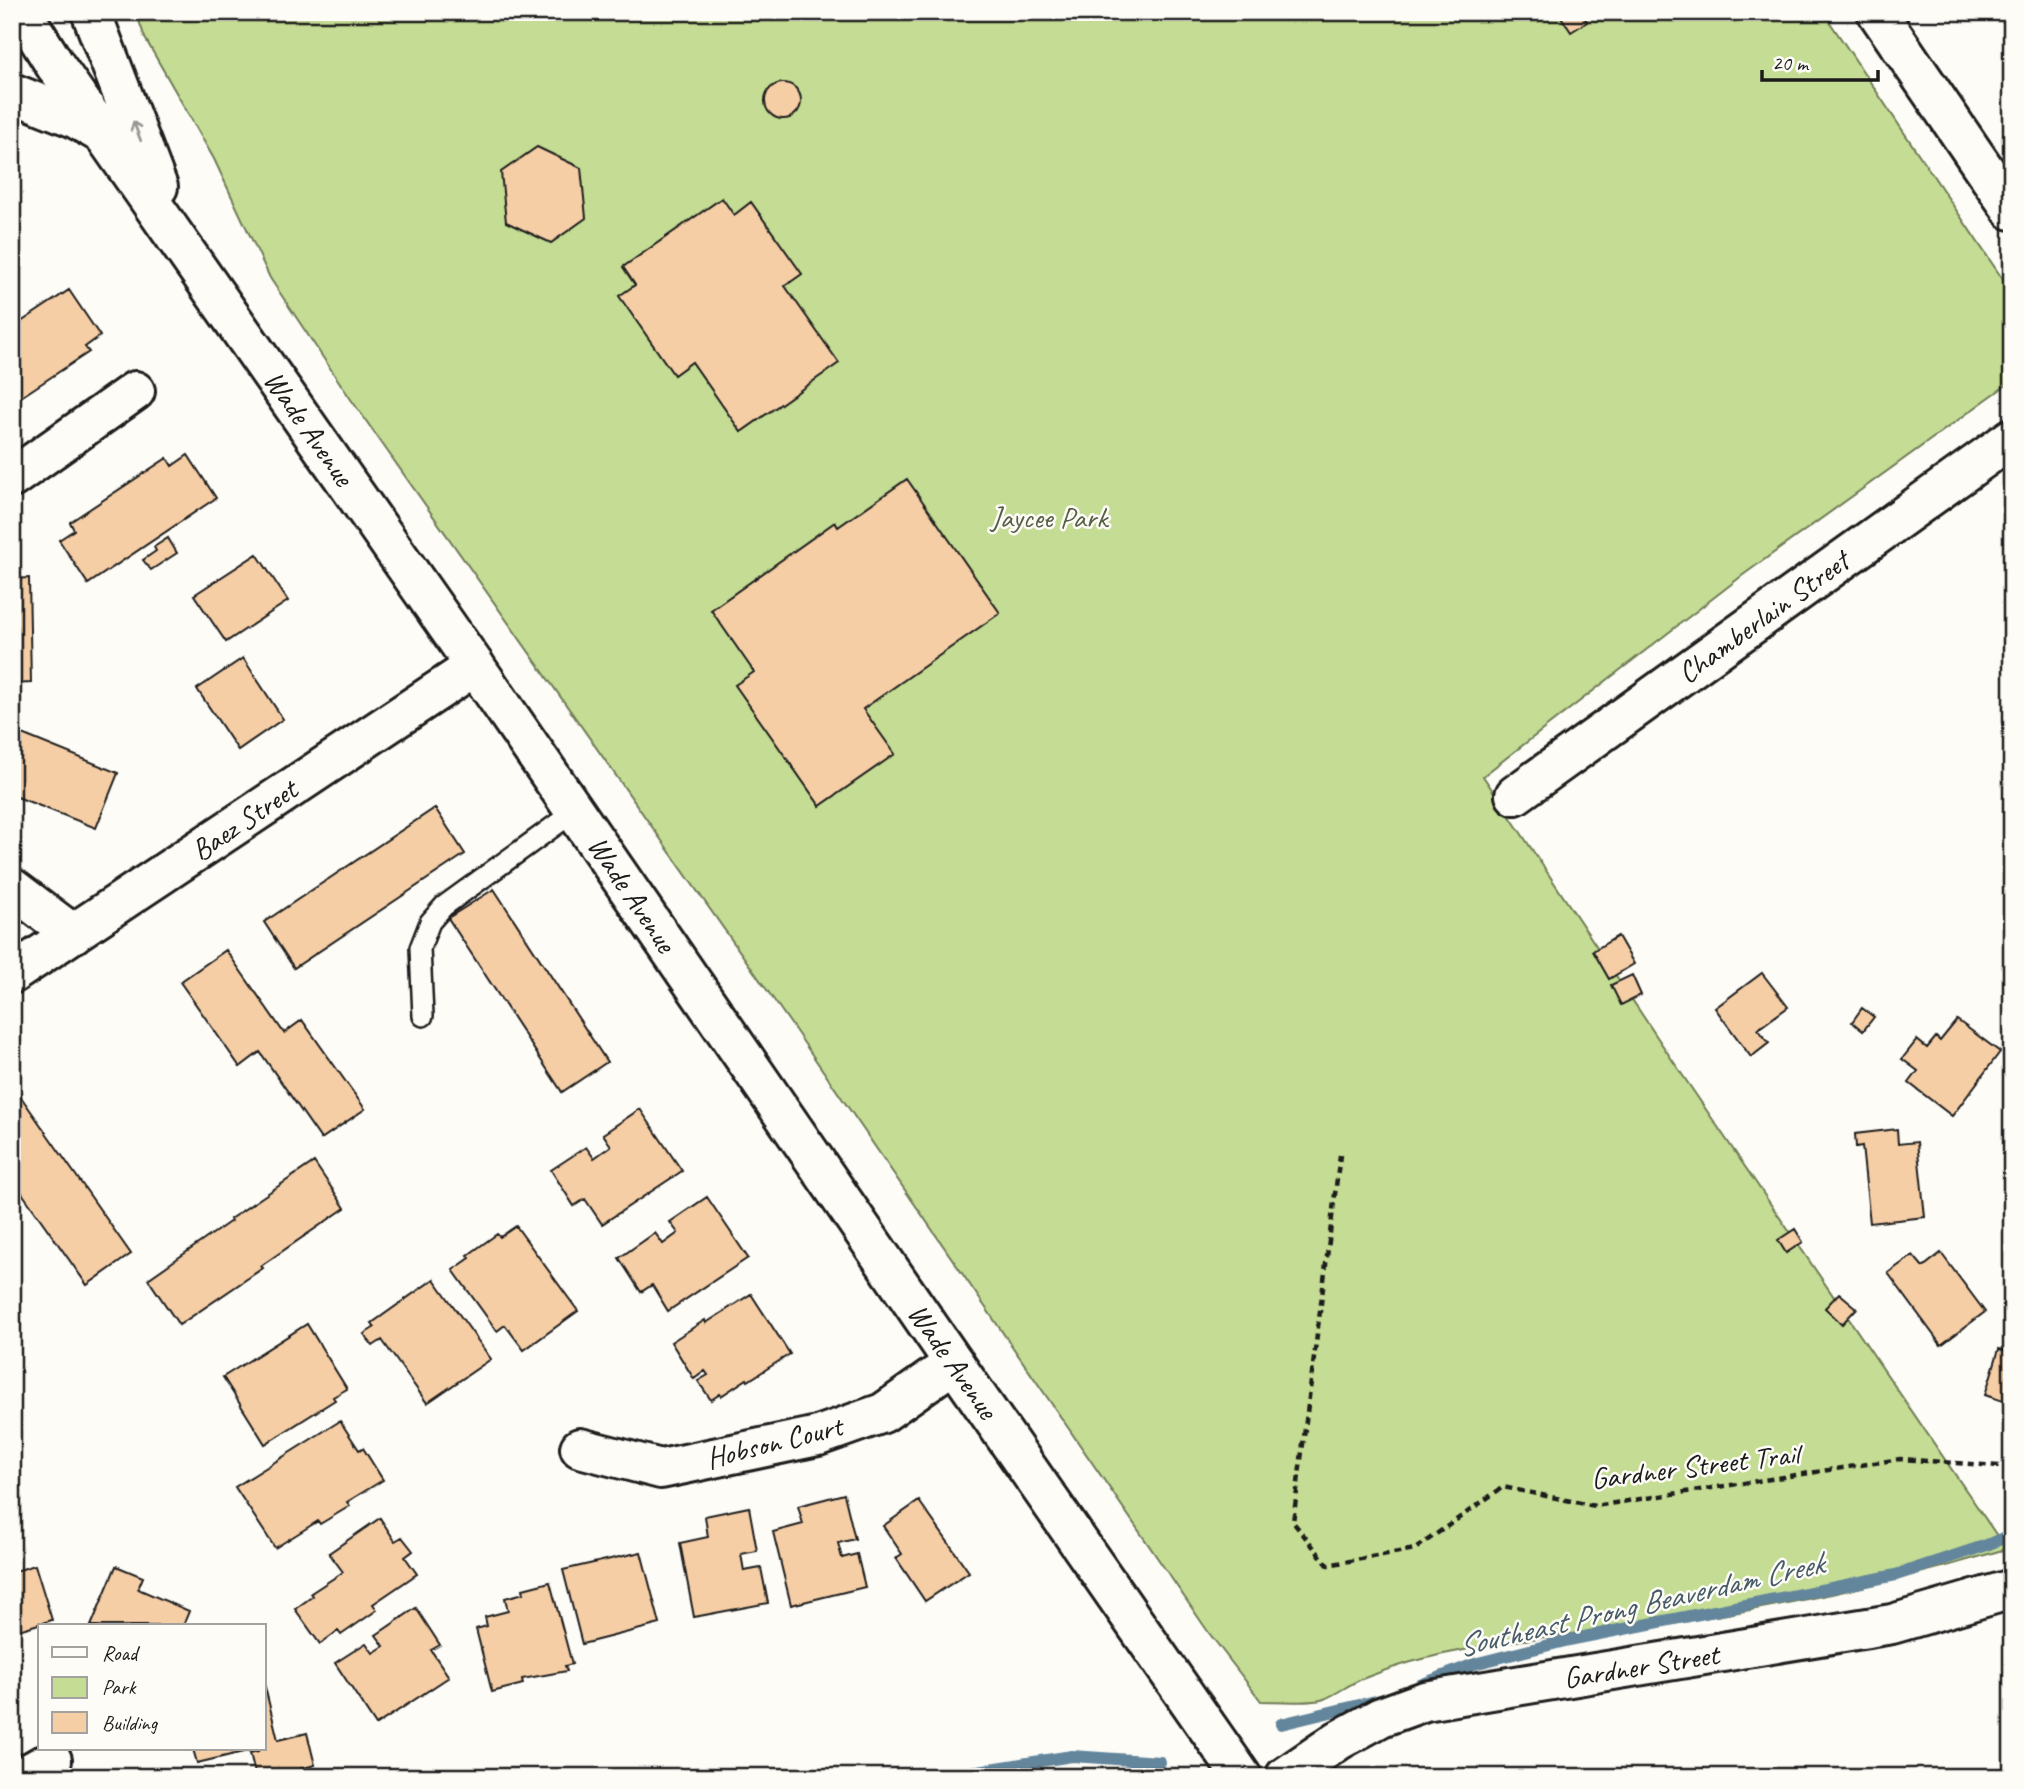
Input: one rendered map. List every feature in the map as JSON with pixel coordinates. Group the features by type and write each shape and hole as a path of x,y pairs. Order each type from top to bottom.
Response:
{"street":[{"name":"Wade Avenue","path":"22,12 55,65 475,666 1242,1777"},
{"path":"92,12 178,241"},
{"path":"1877,12 2012,210"},
{"path":"12,93 75,118 104,135"},
{"path":"12,478 135,391"},
{"name":"Chamberlain Street","path":"1515,795 2012,439"},
{"name":"Baez Street","path":"12,974 475,666"},
{"path":"12,888 73,934"},
{"name":"Hobson Court","path":"580,1448 662,1469 818,1436 883,1413 954,1363"},
{"name":"Gardner Street","path":"1285,1777 1339,1740 1381,1717 1425,1701 1892,1624 2012,1589"}],"lane":[{"path":"423,1016 420,948 430,922 444,906 575,811"}],"path":[{"name":"Gardner Street Trail","path":"1340,1155 1293,1522 1328,1565 1415,1549 1503,1487 1595,1506 1900,1459 2012,1467"}],"green space":[{"name":"Jaycee Park","path":"136,12 1823,12 2012,293 2012,381 1743,575 1483,776 1679,1070 2006,1549 1901,1578 1758,1609 1690,1620 1528,1639 1438,1655 1374,1674 1318,1701 1261,1701 1209,1633 793,1027 350,398 270,278 214,159 145,38"}],"building":[{"path":"1558,12 1581,12 1587,22 1571,32"},
{"path":"783,83 796,88 801,101 796,114 783,119 770,114 765,101 770,88"},
{"path":"537,147 581,168 586,218 551,243 506,222 501,172"},
{"path":"722,198 734,215 751,202 802,274 785,286 839,363 741,432 692,362 674,375 619,296 635,285 623,267"},
{"path":"69,290 100,336 85,347 89,352 12,403 12,328"},
{"path":"188,455 216,498 88,584 59,540 74,530 70,522 167,458 172,466"},
{"path":"907,479 1000,613 863,709 895,754 820,806 735,685 754,672 711,610 835,522 838,527"},
{"path":"168,538 177,553 151,570 143,560 156,551 154,547"},
{"path":"257,554 288,601 226,642 194,595"},
{"path":"29,578 31,683 12,684 12,579"},
{"path":"243,658 283,719 238,750 197,689"},
{"path":"12,730 118,773 96,828 12,795"},
{"path":"435,808 465,854 294,968 264,922"},
{"path":"494,889 607,1062 562,1092 448,918"},
{"path":"1618,936 1634,964 1609,979 1593,951"},
{"path":"226,950 284,1033 302,1020 365,1109 321,1139 260,1052 240,1067 180,982"},
{"path":"1762,973 1788,1007 1758,1029 1769,1043 1751,1057 1715,1008"},
{"path":"1632,975 1641,995 1621,1005 1611,985"},
{"path":"1862,1008 1874,1017 1863,1031 1852,1022"},
{"path":"1957,1020 2000,1052 1952,1116 1909,1083 1918,1071 1902,1059 1917,1040 1927,1048 1936,1037 1940,1041"},
{"path":"14,1087 131,1254 87,1285 12,1179"},
{"path":"640,1109 682,1171 602,1224 585,1199 574,1206 551,1170 586,1147 594,1158 611,1146 603,1134"},
{"path":"1897,1129 1898,1144 1917,1142 1925,1217 1870,1223 1862,1146 1856,1147 1855,1134"},
{"path":"314,1162 345,1208 179,1325 148,1279"},
{"path":"707,1197 748,1258 668,1311 652,1285 641,1292 619,1258 655,1233 663,1244 678,1233 670,1222"},
{"path":"516,1226 578,1311 524,1350 505,1325 497,1331 453,1270 470,1258 468,1255 497,1234 500,1237"},
{"path":"1795,1229 1803,1242 1786,1253 1778,1240"},
{"path":"1941,1253 1985,1312 1941,1345 1888,1273 1913,1255 1923,1267"},
{"path":"434,1279 491,1359 427,1403 382,1340 373,1346 364,1334 375,1327 372,1323"},
{"path":"1839,1293 1857,1308 1842,1324 1825,1308"},
{"path":"751,1294 790,1354 748,1381 747,1379 711,1400 698,1381 708,1375 705,1371 694,1379 671,1342"},
{"path":"307,1324 347,1389 333,1397 335,1400 265,1444 223,1377"},
{"path":"1999,1349 2012,1352 2012,1404 1985,1395"},
{"path":"340,1421 359,1450 363,1448 383,1480 347,1502 350,1506 320,1524 318,1521 275,1548 235,1487"},
{"path":"844,1494 855,1539 838,1543 842,1558 857,1554 865,1587 791,1605 773,1532 803,1524 798,1506"},
{"path":"919,1501 969,1572 925,1601 896,1558 902,1554 883,1526"},
{"path":"749,1507 757,1551 741,1554 744,1571 761,1568 768,1603 694,1617 680,1543 708,1537 705,1516"},
{"path":"380,1518 395,1541 402,1537 413,1551 405,1557 417,1574 373,1604 377,1610 341,1635 338,1631 320,1644 295,1609 313,1596 311,1593 343,1572 329,1553"},
{"path":"641,1552 660,1624 582,1644 563,1570"},
{"path":"35,1565 52,1620 12,1632 12,1572"},
{"path":"116,1566 143,1577 138,1589 189,1611 184,1624 92,1624"},
{"path":"550,1582 572,1664 565,1666 567,1671 522,1679 523,1684 492,1692 476,1629 487,1626 485,1617 508,1611 505,1598 524,1593 523,1589"},
{"path":"416,1608 440,1645 431,1650 449,1677 376,1725 335,1663 366,1643 373,1653 384,1646 376,1635"},
{"path":"266,1691 278,1740 307,1733 315,1765 269,1777 256,1777 250,1753 266,1750"},
{"path":"193,1750 252,1750 197,1763"}],"waterway":[{"name":"Southeast Prong Beaverdam Creek","path":"1420,1685 1474,1664 1569,1640 1896,1575 2012,1534"},
{"name":"Southeast Prong Beaverdam Creek","path":"1281,1724 1380,1700"},
{"name":"Southeast Prong Beaverdam Creek","path":"940,1777 1072,1756 1160,1762"}]}
